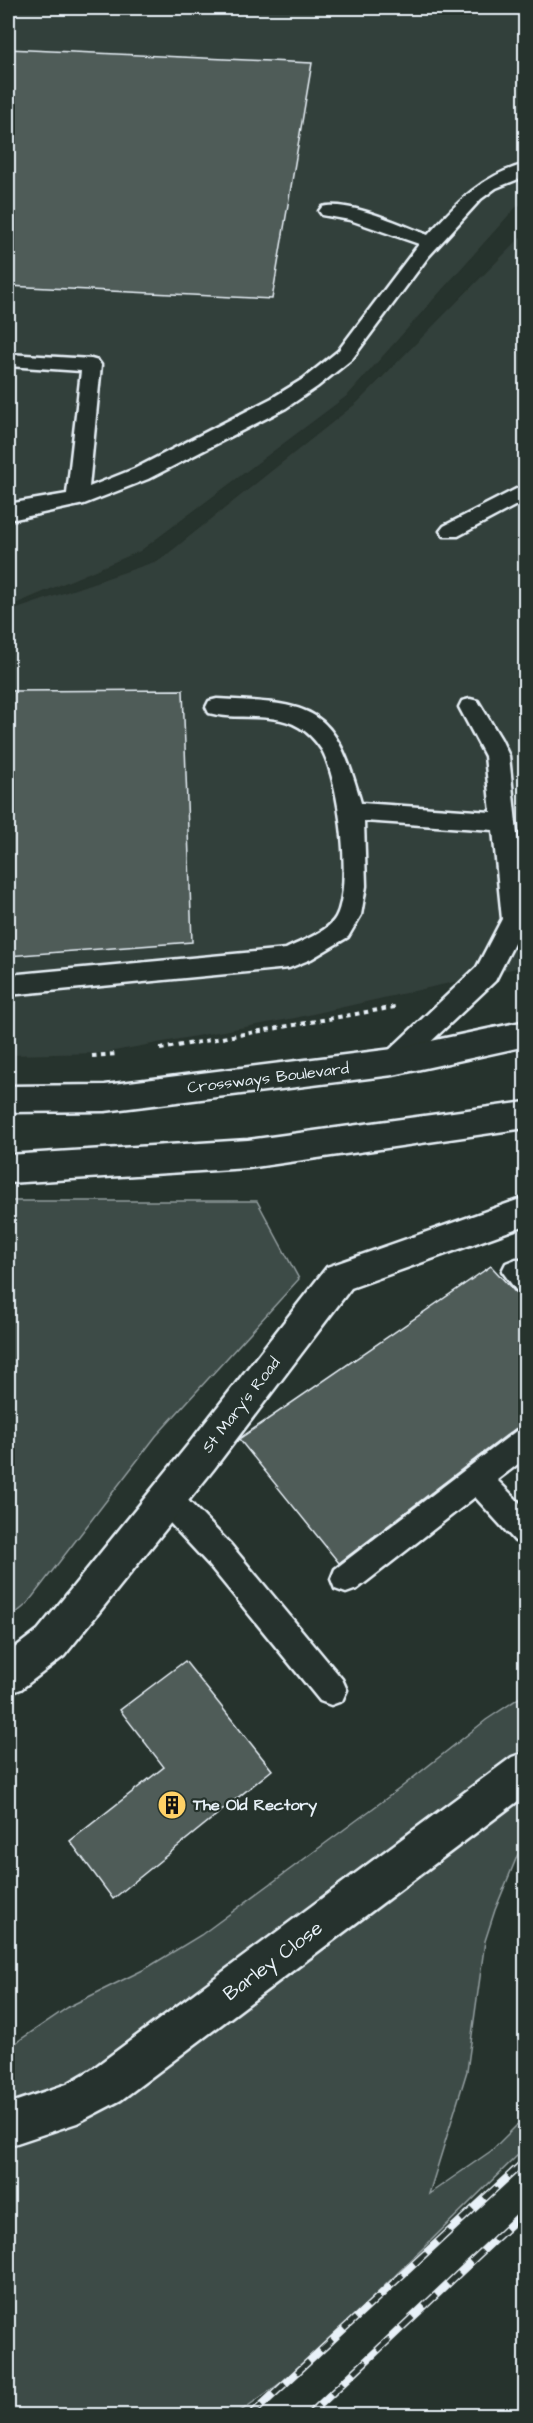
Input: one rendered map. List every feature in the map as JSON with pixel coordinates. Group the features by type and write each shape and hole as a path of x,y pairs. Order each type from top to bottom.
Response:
{"street":[{"name":"Crossways Boulevard","path":"8,1099 105,1098 393,1062 525,1034"},
{"path":"8,1169 248,1154 525,1115"},
{"name":"St Mary's Road","path":"8,1676 51,1643 339,1277 525,1211"},
{"name":"Barley Close","path":"8,2125 77,2103 106,2085 525,1771"}],"lane":[{"path":"8,511 15,512 77,499 141,474 279,403 310,383 345,356 431,242 478,192 490,184 525,169"},
{"path":"328,211 360,218 431,242"},
{"path":"8,360 91,365 77,499"},
{"path":"451,531 525,491"},
{"path":"8,985 289,958 316,945 344,925 353,902 352,811 331,745 312,722 288,711 217,707"},
{"path":"393,1062 486,974 520,924 497,756 490,739 470,707"},
{"path":"352,811 505,822"},
{"path":"346,1579 525,1440"},
{"path":"476,1478 525,1532"},
{"path":"167,1498 220,1555 331,1690"}],"path":[{"path":"153,1050 404,1004"},
{"path":"86,1056 120,1054"}],"shaded area":[{"path":"8,8 525,8 525,203 516,207 348,395 140,551 8,607"},
{"path":"525,233 525,966 295,1018 103,1053 8,1055 8,612 160,560 358,402"},
{"path":"8,1201 257,1201 299,1279 156,1436 27,1604 8,1620"},
{"path":"525,1694 525,1837 485,1941 467,2071 429,2194 491,2151 525,2117 525,2148 299,2370 235,2415 8,2416 8,2048 70,2006 145,1969 201,1935 399,1789 486,1720"}],"building":[{"path":"8,49 312,63 272,299 8,286"},
{"path":"183,690 192,942 8,956 8,691"},
{"path":"491,1266 525,1303 525,1425 515,1429 339,1563 239,1439"},
{"name":"The Old Rectory","path":"185,1661 272,1770 113,1899 70,1841 164,1767 120,1710"}],"railway":[{"path":"250,2416 526,2160"},
{"path":"308,2416 526,2210"}],"place":[{"name":"The Old Rectory","path":"172,1805"}]}
